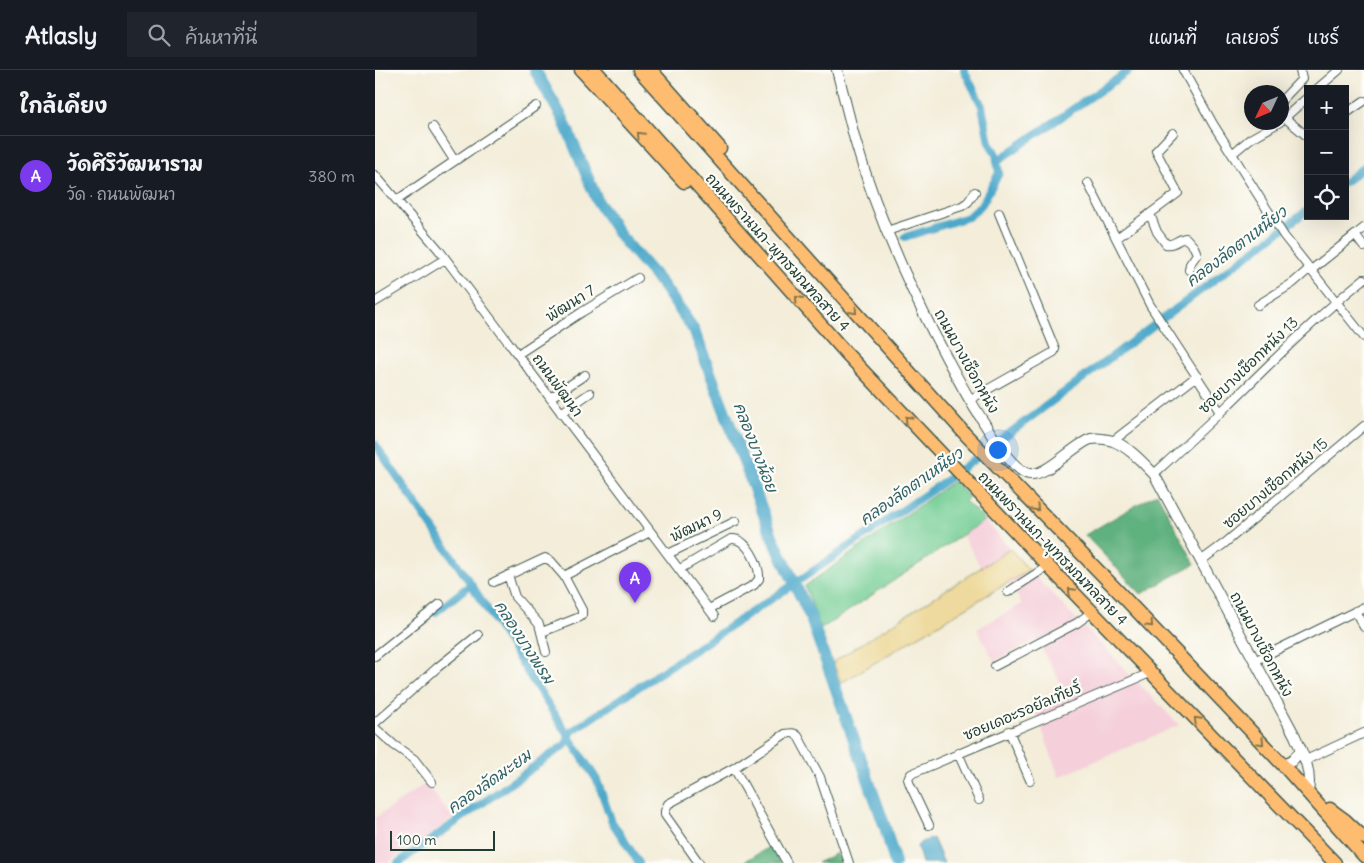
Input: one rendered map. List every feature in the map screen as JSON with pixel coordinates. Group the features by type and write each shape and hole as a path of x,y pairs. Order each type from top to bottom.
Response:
{"main road":[{"path":"581,70 651,148 708,207 737,230"},
{"name":"ถนนพรานนก-พุทธมณฑลสาย 4","path":"595,70 846,353 941,455 1335,863"},
{"name":"ถนนพรานนก-พุทธมณฑลสาย 4","path":"639,70 966,435 1283,765 1364,856"},
{"path":"651,70 696,119 764,202 786,235"},
{"path":"1231,754 1272,807 1323,863"},
{"path":"1319,804 1336,813 1364,838"}],"street":[{"name":"ถนนบางเชือกหนัง","path":"837,70 855,140 887,231 916,298 969,400 992,436 1018,468 1028,474 1036,474 1085,442 1093,439 1113,441 1133,455 1154,474 1202,560 1306,760 1310,772 1308,792"},
{"path":"1183,70 1197,98 1284,236 1309,270 1364,337"},
{"path":"1322,85 1339,70"},
{"path":"1289,93 1303,79 1300,71"},
{"path":"1349,111 1364,100"},
{"path":"1289,114 1304,101"},
{"path":"397,200 536,106"},
{"path":"1289,125 1304,134"},
{"path":"433,128 454,160"},
{"path":"1233,154 1250,139 1265,131"},
{"path":"1117,238 1178,193 1156,151 1173,133"},
{"name":"ถนนพัฒนา","path":"375,175 445,259 650,532 712,612 754,585 759,579 757,566 745,544 738,539 731,539 679,569"},
{"path":"1088,183 1117,238 1137,283 1157,317 1220,412"},
{"path":"887,231 962,206 968,202 975,192"},
{"path":"969,400 1054,352 1055,349 999,212"},
{"path":"1150,214 1157,232 1163,241 1170,245 1186,238 1195,247 1197,254 1190,264 1189,270"},
{"path":"1258,305 1293,283 1364,228"},
{"path":"1355,235 1364,247"},
{"path":"375,302 445,259"},
{"name":"พัฒนา 7","path":"518,354 638,278"},
{"name":"ซอยบางเชือกหนัง 13","path":"1154,474 1283,350 1335,302 1364,279"},
{"path":"550,398 585,375"},
{"path":"1113,441 1197,376"},
{"path":"561,413 590,393"},
{"name":"ซอยบางเชือกหนัง 15","path":"1202,560 1225,543 1364,426"},
{"name":"พัฒนา 9","path":"668,554 736,521"},
{"path":"564,576 650,532"},
{"path":"494,582 545,558 551,561 564,576 582,610 582,614 580,617 542,632"},
{"path":"1008,592 1047,566"},
{"path":"508,575 515,597 538,621 546,652"},
{"path":"375,656 440,604"},
{"path":"1254,661 1364,607"},
{"path":"1355,611 1364,627"},
{"path":"995,666 1077,623 1092,612"},
{"path":"375,723 437,667 478,635"},
{"name":"ซอยเดอะรอยัลเทียร์","path":"929,826 908,779 911,774 1150,673"},
{"path":"375,728 414,759 432,782"},
{"path":"1009,731 1030,780"},
{"path":"699,863 665,815 668,804 733,768 785,734 794,733 799,736 820,777 849,863"},
{"path":"1306,760 1364,734"},
{"path":"1283,765 1292,761 1301,750"},
{"path":"958,753 979,800"},
{"path":"733,768 787,863"}],"shaded area":[{"path":"985,520 1010,549 981,567 962,535"},
{"path":"1029,570 1179,725 1059,777 1036,712 1069,698 1037,640 994,661 977,629 1022,604 1009,583"},
{"path":"426,783 453,818 388,863 375,863 375,818"}],"green space":[{"path":"954,481 969,497 965,501 985,520 821,629 805,586"},
{"path":"1157,493 1195,564 1141,594 1085,535"},
{"path":"771,846 781,863 742,863"},
{"path":"837,853 841,863 817,863"}],"sand":[{"path":"1010,549 1029,570 841,683 833,662"}],"water":[{"path":"933,838 944,863 922,863 917,846 921,842"}],"waterway":[{"name":"คลองบางน้อย","path":"535,70 563,119 598,202 622,238 662,284 694,330 772,536 810,616 885,827 895,863"},
{"path":"905,237 968,217 982,204 999,173 996,154 989,142 982,106 964,70"},
{"path":"997,161 1130,70"},
{"name":"คลองลัดตาเหนียว","path":"1349,179 1364,167"},
{"name":"คลองลัดตาเหนียว","path":"398,863 566,744 572,731 948,479 1304,213"},
{"name":"คลองบางพรม","path":"375,444 471,584 597,780 612,822 639,863"},
{"path":"436,612 471,584"}],"place":[{"name":"วัดศิริวัฒนาราม","path":"635,603"}],"water label":[{"name":"คลองลัดมะยม","path":"489,781"}]}
